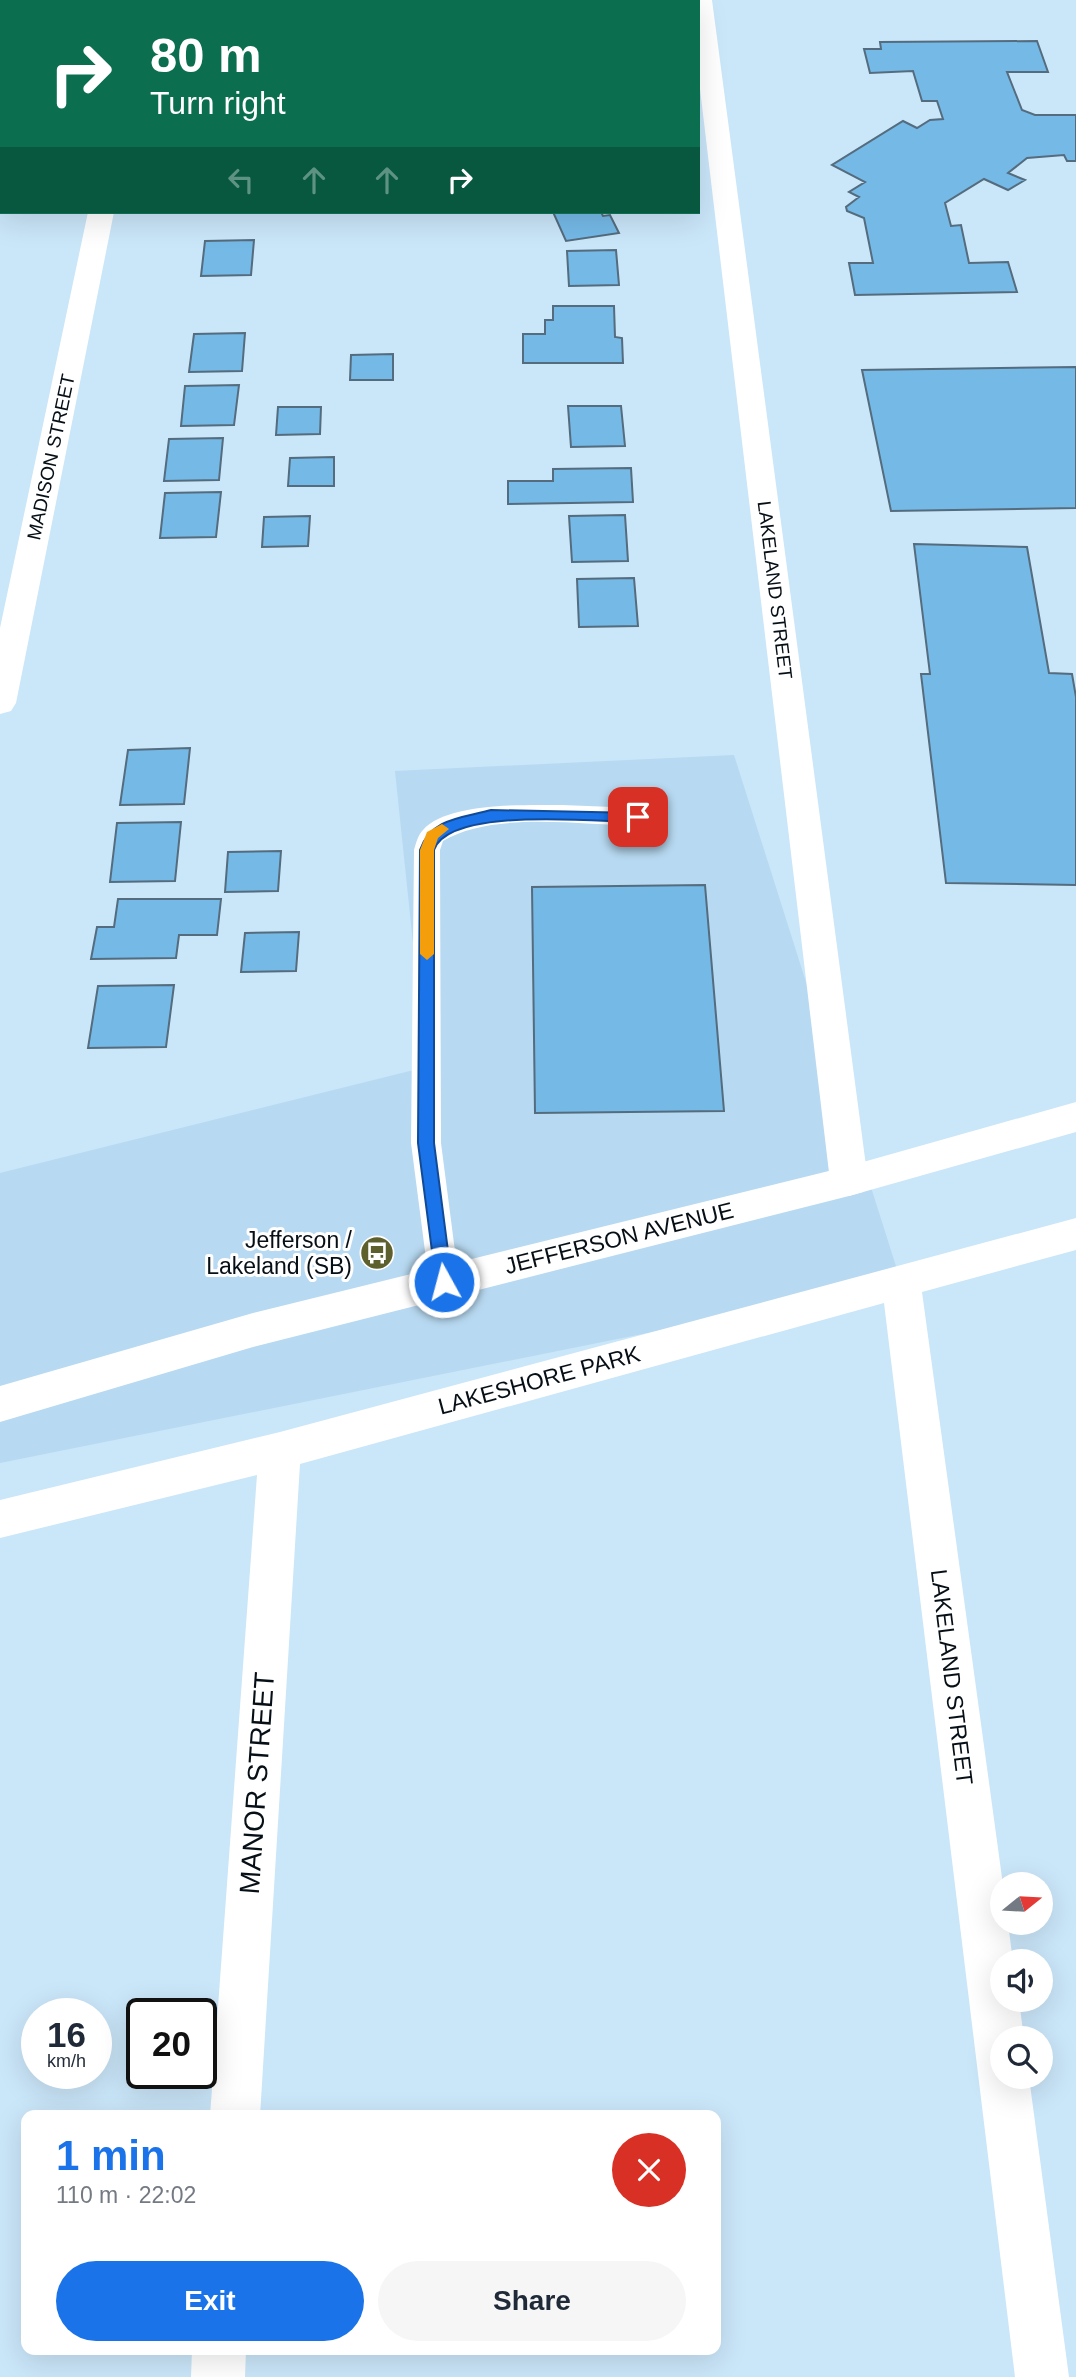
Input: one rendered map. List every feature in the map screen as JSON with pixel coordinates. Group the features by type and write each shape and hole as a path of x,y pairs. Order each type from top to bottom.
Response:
{"street":[{"name":"LAKELAND STREET","path":"701,0 849,1181"},
{"name":"MADISON STREET","path":"0,703 101,214"},
{"name":"JEFFERSON AVENUE","path":"0,1404 253,1330 849,1181 1076,1117"},
{"name":"LAKESHORE PARK","path":"0,1520 280,1451 1076,1234"},
{"name":"LAKELAND STREET","path":"901,1282 997,2026"},
{"name":"MANOR STREET","path":"235,2110 280,1451"},
{"path":"1005,2089 1042,2377"},
{"path":"218,2377 219,2355"}],"lane":[{"path":"444,1282 426,1143 427,850 432,836 447,827 491,815 638,817"}],"shaded area":[{"path":"734,755 901,1282 0,1463 0,1173 426,1067 395,771"}],"building":[{"path":"1037,41 1048,72 1007,72 1022,110 1035,115 1076,115 1076,161 1067,161 1064,155 1027,158 1008,173 1025,180 1008,190 984,179 945,203 951,226 961,225 969,263 1008,262 1017,292 855,295 849,263 873,263 864,218 847,211 846,207 859,197 849,192 865,182 832,165 903,121 917,128 930,120 943,119 937,101 922,101 913,71 870,73 864,49 881,49 880,42"},
{"path":"554,214 610,215 619,233 566,241"},
{"path":"254,240 251,275 201,276 205,241"},
{"path":"616,250 619,285 569,286 567,251"},
{"path":"553,306 614,306 615,337 622,338 623,363 523,363 523,334 545,334 545,320 553,320"},
{"path":"245,333 242,371 189,372 194,334"},
{"path":"393,354 393,380 350,380 351,355"},
{"path":"1076,367 1076,508 891,511 862,370"},
{"path":"239,385 234,425 181,426 185,386"},
{"path":"568,406 621,406 625,446 571,447"},
{"path":"278,407 321,407 320,434 276,435"},
{"path":"223,438 219,480 164,481 169,439"},
{"path":"334,457 334,486 288,486 290,458"},
{"path":"631,468 633,502 508,504 508,481 553,481 553,469"},
{"path":"221,492 216,537 160,538 165,493"},
{"path":"625,515 628,561 572,562 569,516"},
{"path":"310,516 308,546 262,547 264,517"},
{"path":"914,544 1027,547 1049,673 1072,674 1076,697 1076,885 946,883 921,674 930,674"},
{"path":"634,578 638,626 579,627 577,579"},
{"path":"190,748 184,804 120,805 128,750"},
{"path":"181,822 175,881 110,882 117,823"},
{"path":"281,851 278,891 225,892 228,852"},
{"path":"705,885 724,1111 535,1113 532,887"},
{"path":"118,899 221,899 217,935 179,935 176,958 91,959 97,927 114,927"},
{"path":"299,932 296,971 241,972 245,933"},
{"path":"174,985 166,1047 88,1048 98,986"}],"slow traffic":[{"path":"427,954 427,850 432,836 442,829"}],"place":[{"name":"Jefferson / Lakeland (SB)","path":"377,1253"}],"route":[{"path":"444,1282 426,1143 427,850 432,836 447,827 491,815 638,817"}]}
